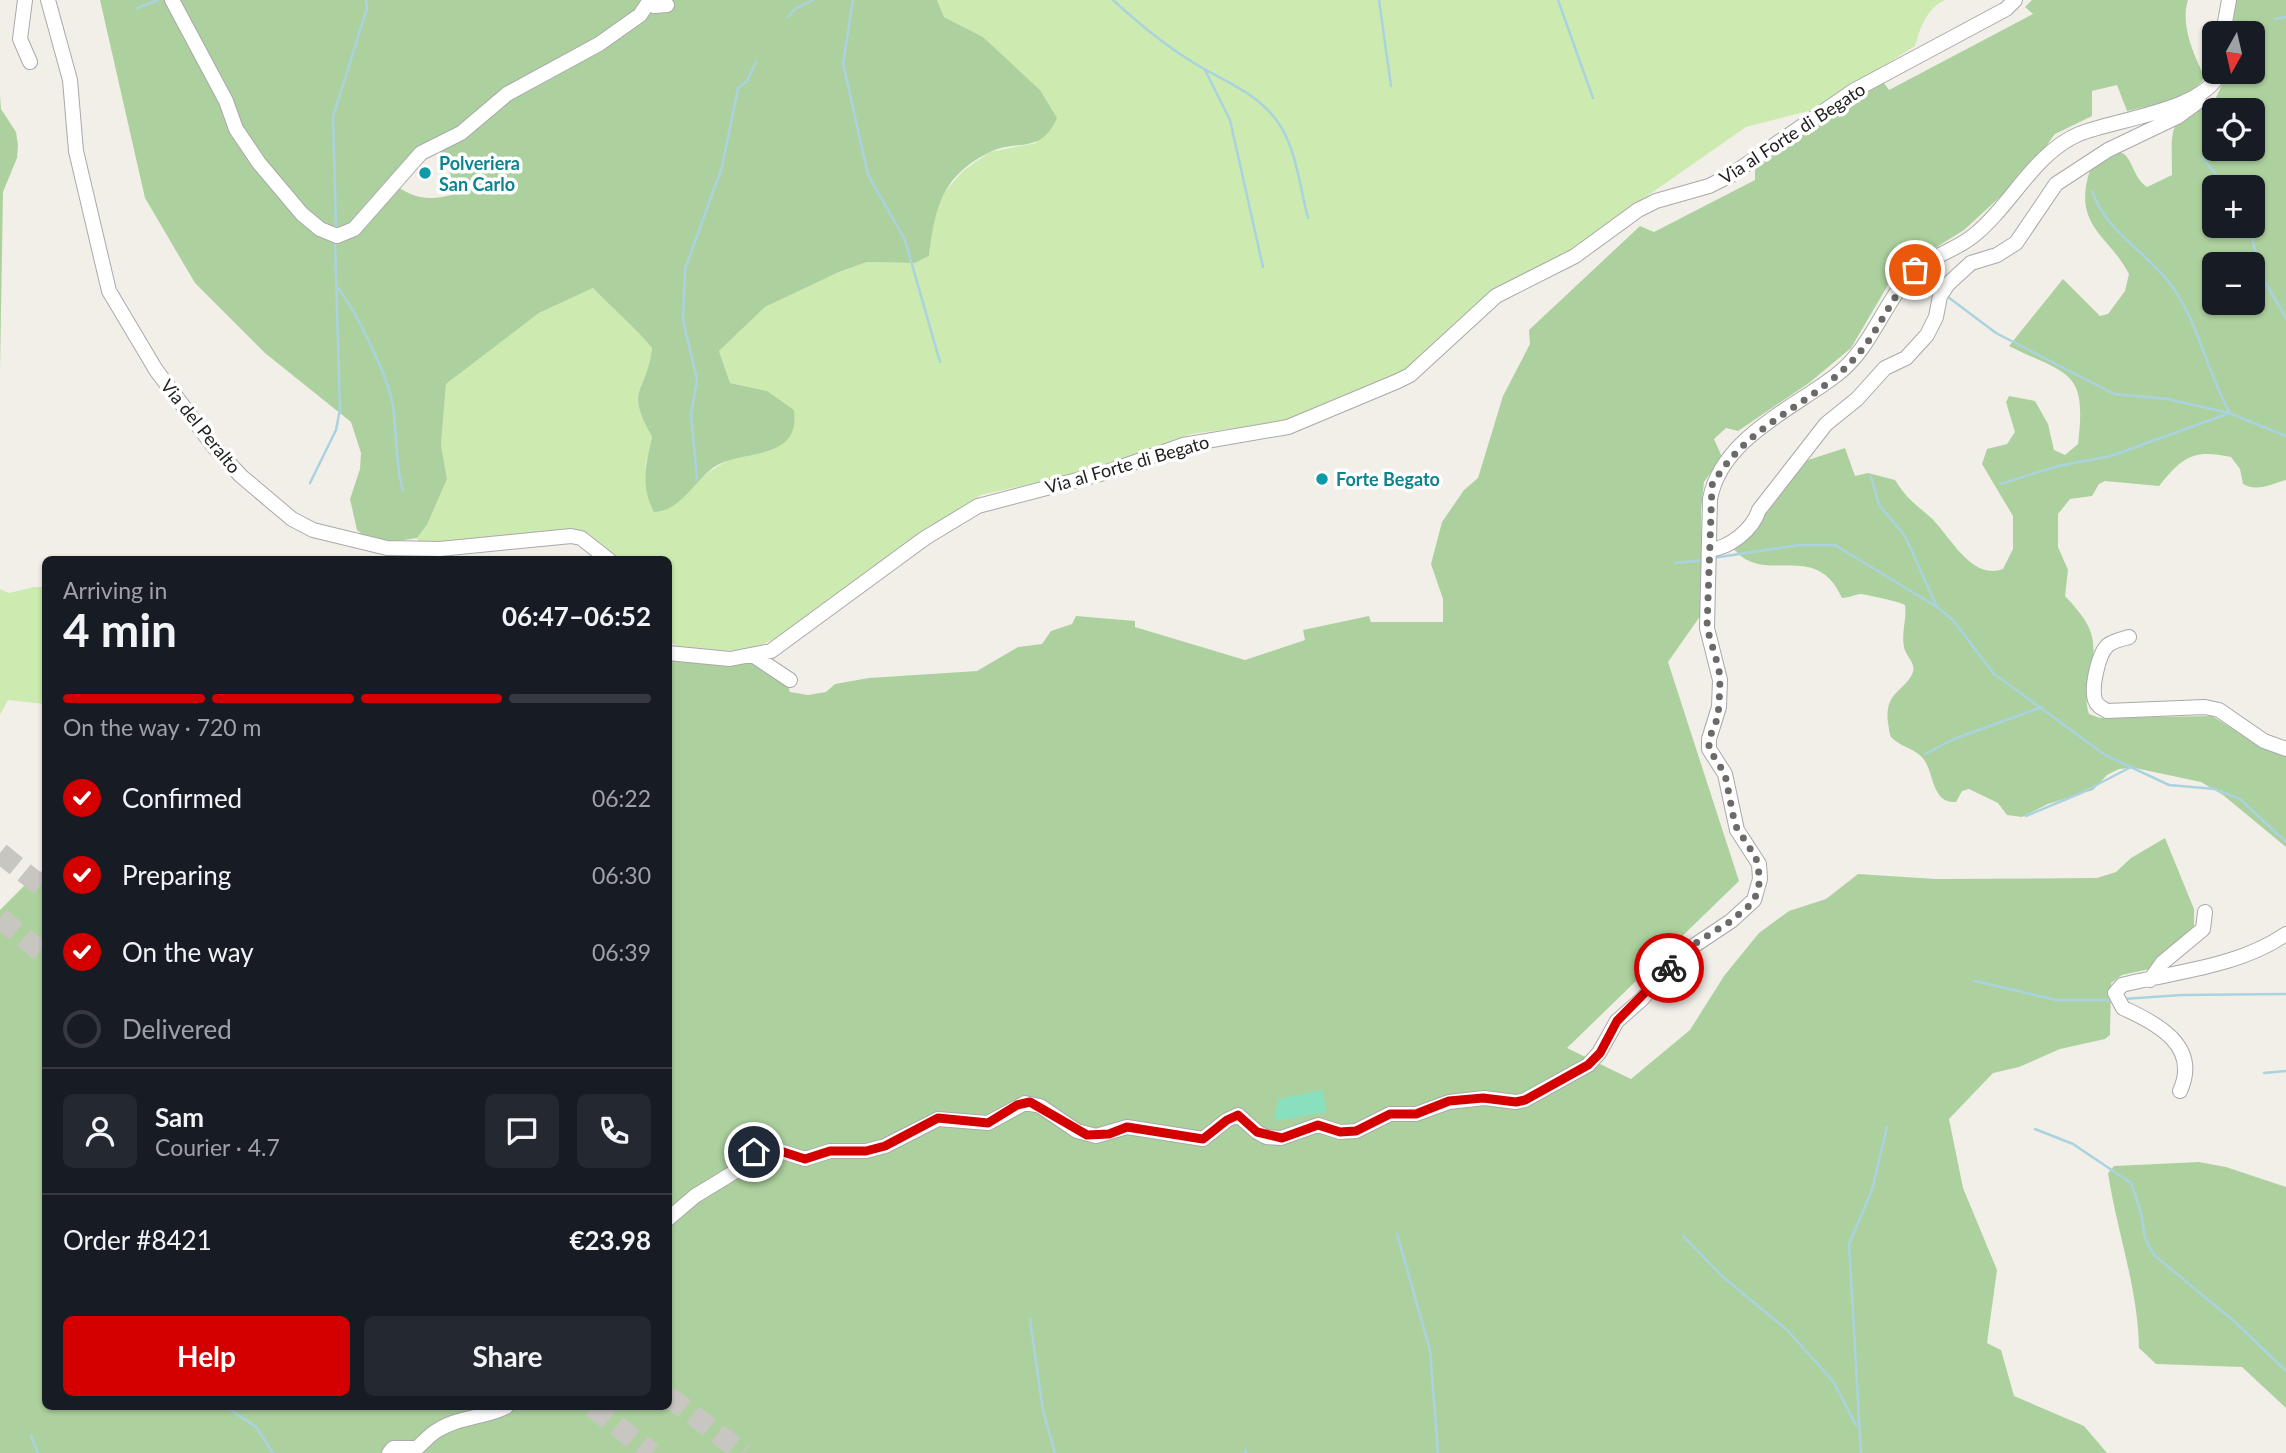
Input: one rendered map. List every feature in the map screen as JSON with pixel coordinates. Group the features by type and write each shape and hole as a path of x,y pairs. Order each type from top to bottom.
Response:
{"street":[{"path":"25,0 20,38 30,62"},
{"name":"Via del Peralto","path":"48,0 70,79 76,151 109,291 156,370 214,447 241,476 292,519 313,530 387,548 440,549 571,537 581,538 605,556"},
{"path":"173,0 226,101 236,129 259,163 302,214 320,229 337,236 354,229 421,153 461,133 507,94 599,44 640,15 651,0 655,6 667,5"},
{"name":"Via al Forte di Begato","path":"672,653 730,659 771,651 925,538 978,506 1104,473 1183,445 1288,427 1404,378 1496,296 1575,256 1638,210 1656,201 1709,186 1731,175 1853,91 1996,15 2015,0"},
{"path":"2225,21 2229,0"},
{"path":"1709,550 1717,549 1742,534 1826,424 1885,368 1906,358 1927,335 1933,324 1940,296 1948,284 1971,263 1997,255 2016,243 2056,184 2108,150 2177,117 2204,98 2212,84"},
{"path":"672,1216 695,1196 736,1171 759,1150 774,1149 805,1159 830,1151 866,1151 885,1146 938,1118 988,1123 1025,1103 1040,1106 1077,1131 1096,1136 1127,1127 1203,1139 1238,1115 1257,1132 1282,1138 1318,1125 1340,1132 1356,1131 1390,1114 1416,1114 1449,1101 1483,1098 1516,1102 1556,1085 1588,1065 1600,1053 1617,1021 1691,946 1731,921 1750,905 1757,894 1760,879 1756,858 1735,825 1725,774 1709,749 1709,739 1719,707 1720,680 1707,628 1710,499 1712,485 1722,468 1758,429 1853,361 1915,270 1970,239 1986,226 2057,146 2080,134 2153,113 2208,90"},
{"path":"2129,637 2110,643 2105,648 2096,674 2094,698 2100,707 2107,711 2205,707 2219,709 2264,741 2286,749"},
{"path":"754,656 790,680"},
{"path":"2150,980 2162,963 2203,929 2205,912"},
{"path":"2180,1091 2187,1077 2186,1062 2180,1048 2148,1019 2118,1003 2115,993 2122,985 2150,980 2261,949 2286,934"},
{"path":"389,1453 393,1448 417,1448 437,1430 497,1410"}],"green space":[{"path":"100,0 937,0 944,17 983,37 1040,90 1057,118 1050,130 1035,142 988,153 960,172 950,183 938,209 929,256 915,263 867,262 839,272 765,307 719,351 730,383 767,391 794,410 793,430 789,438 779,446 714,467 672,507 654,512 646,484 646,466 652,437 639,409 638,400 652,348 593,288 539,313 446,384 441,445 447,479 427,525 417,538 384,543 369,540 357,530 350,499 360,469 361,453 351,422 265,353 195,283 145,198","holes":["423,147 447,159 455,194 436,198 420,197 391,182"]},
{"path":"937,0 1945,0 1929,13 1915,46 1816,109 1746,127 1620,215 1574,251 1535,273 1412,367 1284,421 1191,434 1081,473 981,495 894,552 776,638 748,651 681,649 672,643 672,556 614,556 587,534 419,545 417,538 427,525 447,479 441,445 446,384 539,313 593,288 652,348 638,400 639,409 652,437 645,468 701,477 728,460 767,391 730,383 719,351 765,307 839,272 867,262 915,263 929,256 934,211 941,196 963,171 990,152 1036,143 1039,90 983,37 944,17"},
{"path":"2032,0 2188,0 2187,29 2202,70 2202,81 2181,96 2127,111 2117,85 2092,91 2092,116 2055,134 2026,173 1964,230 1895,273 1851,348 1809,383 1738,431 1726,428 1714,439 1722,457 1704,482 1701,510 1703,612 1668,662 1739,881 1567,1048 1631,1079 1690,1030 1724,976 1759,933 1789,911 1826,899 1858,874 1936,879 2097,878 2116,872 2131,858 2165,838 2194,909 2194,927 2150,969 2122,975 2111,983 2110,1035 2105,1039 2060,1049 2019,1067 1993,1073 1949,1119 1963,1188 1997,1270 1987,1343 2001,1350 2014,1396 2084,1426 2107,1453 0,1453 0,910 33,877 42,871 42,1410 672,1410 672,658 763,665 787,684 790,692 808,695 826,692 835,684 869,678 977,671 1018,647 1042,644 1051,631 1072,624 1076,616 1135,621 1135,627 1245,660 1305,640 1303,630 1369,616 1371,622 1443,622 1443,599 1431,564 1442,522 1464,490 1478,478 1503,396 1530,344 1529,330 1640,226 1654,232 1755,180 1755,169 1881,79 1889,90 2033,14 2025,7"},
{"path":"2236,0 2286,0 2286,480 2264,486 2248,486 2243,484 2240,469 2231,457 2207,454 2182,462 2159,486 2105,481 2099,484 2092,496 2070,499 2058,514 2058,547 2068,570 2065,596 2083,617 2092,635 2093,654 2087,698 2089,714 2100,718 2212,716 2262,747 2286,756 2286,847 2223,795 2201,782 2135,768 2119,769 2107,775 2093,790 2048,804 2022,817 2007,815 1998,803 1969,789 1962,791 1956,802 1949,802 1943,799 1936,789 1923,758 1892,738 1890,733 1889,704 1914,669 1903,642 1905,605 1860,594 1842,598 1831,580 1818,571 1804,566 1759,564 1745,559 1733,548 1808,460 1845,448 1855,476 1868,473 1895,480 1970,562 1991,571 2003,569 2013,549 2013,516 1982,464 1987,449 2007,444 2015,432 2006,402 2009,396 2035,401 2048,424 2054,450 2065,455 2078,444 2080,419 2076,388 2069,378 2060,370 2009,346 2063,279 2100,316 2108,314 2125,291 2129,274 2089,217 2086,189 2090,170 2120,152 2128,158 2138,178 2147,187 2172,175 2172,137 2175,128 2179,120 2202,106 2202,161 2265,161 2265,98 2216,98 2222,84 2265,84 2265,21 2233,21"},
{"path":"0,95 1,109 16,132 18,145 17,158 3,192 0,372"},
{"path":"42,587 42,704 8,700 0,715 0,589 9,593"},
{"path":"1322,1090 1327,1112 1274,1121 1278,1099"},
{"path":"2199,1162 2226,1167 2286,1187 2286,1408 2242,1367 2156,1364 2139,1348 2135,1304 2108,1173 2114,1166"}],"waterway":[{"path":"137,8 158,0"},
{"path":"336,228 333,117 367,8 366,0"},
{"path":"788,17 795,9 813,0"},
{"path":"853,0 843,63 868,175 905,240 940,362"},
{"path":"1113,0 1173,49 1249,95 1269,111 1289,142 1308,218"},
{"path":"1379,0 1391,86"},
{"path":"1558,0 1593,98"},
{"path":"2275,19 2286,17"},
{"path":"697,480 691,414 697,380 683,320 685,269 722,167 738,88 747,81 756,62"},
{"path":"1205,70 1230,120 1263,267"},
{"path":"2205,161 2216,175"},
{"path":"2092,191 2116,229 2158,270 2178,296 2187,311 2230,413"},
{"path":"2252,238 2261,275 2286,318"},
{"path":"310,483 336,430 340,409 335,242"},
{"path":"338,288 371,345 390,393 403,491"},
{"path":"1948,297 1996,333 2114,394 2168,399 2229,413 2286,436"},
{"path":"2000,484 2058,466 2111,456 2227,414"},
{"path":"1871,477 1879,505 1905,536 1937,607"},
{"path":"1713,558 1799,545 1835,545 1937,607 1953,620 1993,673 2105,755 2169,785 2215,789 2240,799 2286,842"},
{"path":"1675,563 1703,560"},
{"path":"1925,754 1954,739 2042,707"},
{"path":"2026,816 2081,793 2131,767"},
{"path":"1975,981 2056,1000 2113,1000"},
{"path":"2123,999 2182,995 2286,994"},
{"path":"2264,1073 2286,1071"},
{"path":"1861,1453 1849,1244 1872,1190 1887,1127"},
{"path":"2035,1129 2073,1144 2131,1183 2141,1212 2145,1238 2154,1255 2235,1322 2286,1371"},
{"path":"1397,1234 1430,1350 1438,1453"},
{"path":"1683,1236 1723,1277 1787,1330 1833,1381 1856,1425"},
{"path":"1030,1319 1043,1411 1055,1453"},
{"path":"230,1410 256,1427 273,1453"},
{"path":"31,1436 38,1453"}],"tunnel":[{"path":"0,853 42,887"},
{"path":"0,918 42,953"},
{"path":"672,1399 743,1453"},
{"path":"596,1410 652,1453"}],"way so far":[{"path":"1669,968 1691,946 1731,921 1750,905 1759,889 1760,879 1759,864 1735,825 1735,814 1725,774 1709,749 1709,739 1718,717 1720,687 1719,669 1707,628 1712,485 1722,468 1758,429 1853,361 1915,270"}],"place":[{"name":"Polveriera San Carlo","path":"425,173"},
{"name":"Forte Begato","path":"1322,479"}],"route":[{"path":"754,1152 774,1149 787,1156 805,1159 830,1151 866,1151 885,1146 938,1118 988,1123 1017,1105 1030,1102 1087,1135 1109,1134 1127,1127 1203,1139 1238,1115 1266,1137 1287,1138 1307,1127 1318,1125 1325,1125 1340,1132 1356,1131 1369,1127 1390,1114 1416,1114 1449,1101 1483,1098 1516,1102 1556,1085 1588,1065 1600,1053 1617,1021 1641,1000 1669,968"}]}
